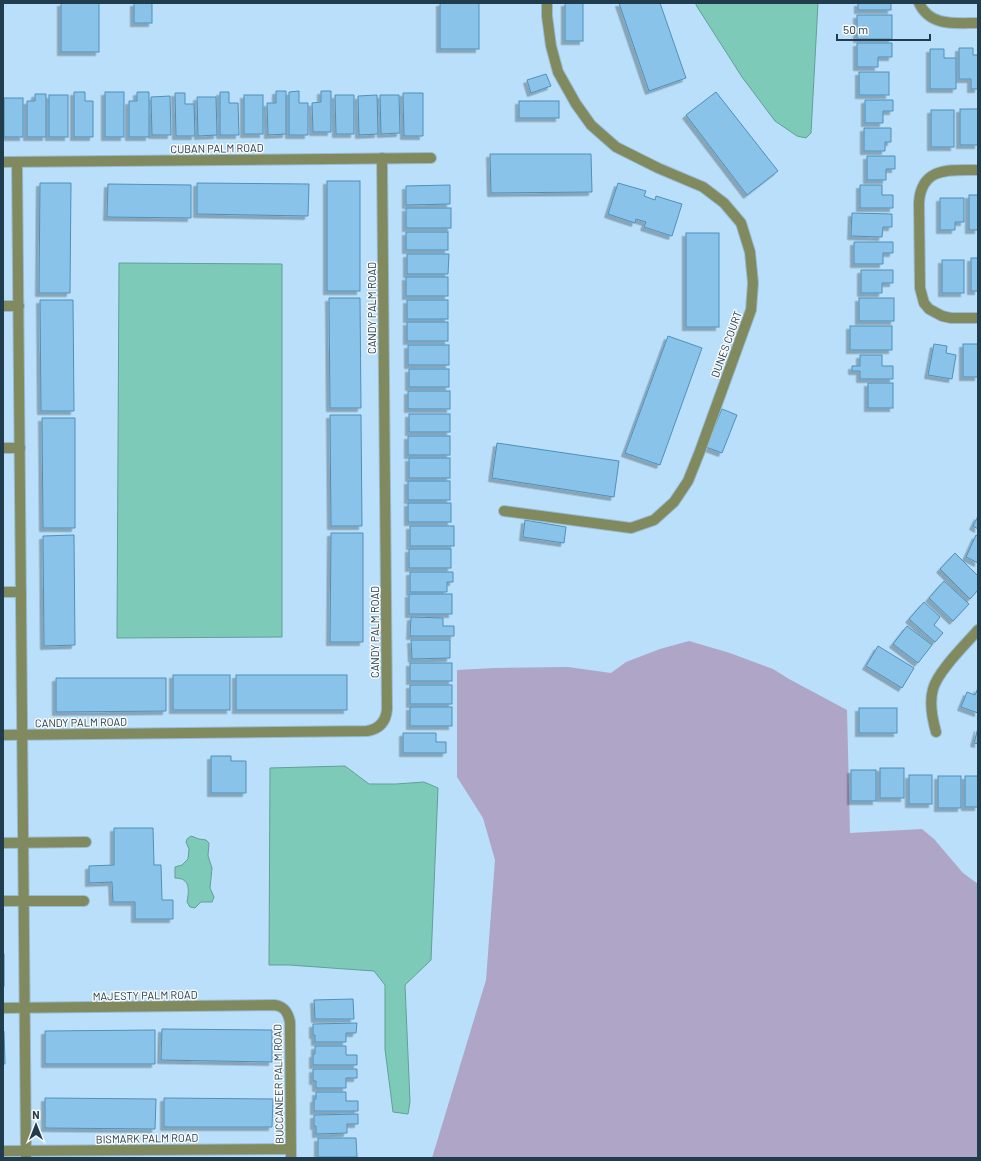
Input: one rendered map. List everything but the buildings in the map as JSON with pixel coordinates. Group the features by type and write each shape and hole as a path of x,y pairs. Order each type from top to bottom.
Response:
{"street":[{"name":"DUNES COURT","path":"504,511 630,528 654,520 674,502 688,481 700,451 751,310 754,283 750,252 741,223 724,203 703,187 658,168 616,147 591,125 576,104 558,72 551,46 547,16 547,3"},
{"path":"920,3 926,14 940,22 978,23"},
{"name":"CANDY PALM ROAD","path":"3,735 366,731 377,728 385,720 387,709 382,158"},
{"name":"CUBAN PALM ROAD","path":"3,162 431,158"},
{"path":"17,162 26,1155"},
{"path":"978,170 947,170 934,174 925,183 919,203 920,288 924,303 929,309 942,316 951,318 978,318"},
{"path":"3,306 19,306"},
{"path":"3,448 20,448"},
{"path":"3,592 21,592"},
{"path":"936,732 933,723 931,705 933,688 943,671 978,630"},
{"path":"3,843 86,842"},
{"path":"3,901 84,901"},
{"name":"MAJESTY PALM ROAD","path":"3,1008 274,1005 282,1007 286,1010"},
{"name":"BUCCANEER PALM ROAD","path":"286,1010 290,1022 291,1153"},
{"name":"BISMARK PALM ROAD","path":"3,1151 26,1155 291,1153"}],"shaded area":[{"path":"696,3 818,3 811,133 806,138 797,136 775,121 742,77"},
{"path":"119,263 282,264 282,637 117,638"},
{"path":"689,641 730,653 773,669 847,710 850,833 922,829 934,839 963,873 978,884 978,1158 432,1158 486,980 495,860 483,818 457,777 457,670 568,667 611,673 626,662 660,649"},
{"path":"345,766 369,784 424,782 438,788 431,960 405,985 410,1102 408,1114 393,1112 385,1049 385,985 374,971 269,965 270,768"},
{"path":"191,836 206,840 209,843 208,856 212,868 210,888 214,897 212,902 201,902 195,908 190,907 187,902 188,886 184,880 175,878 175,867 182,865 188,859 189,849 186,842"}]}
